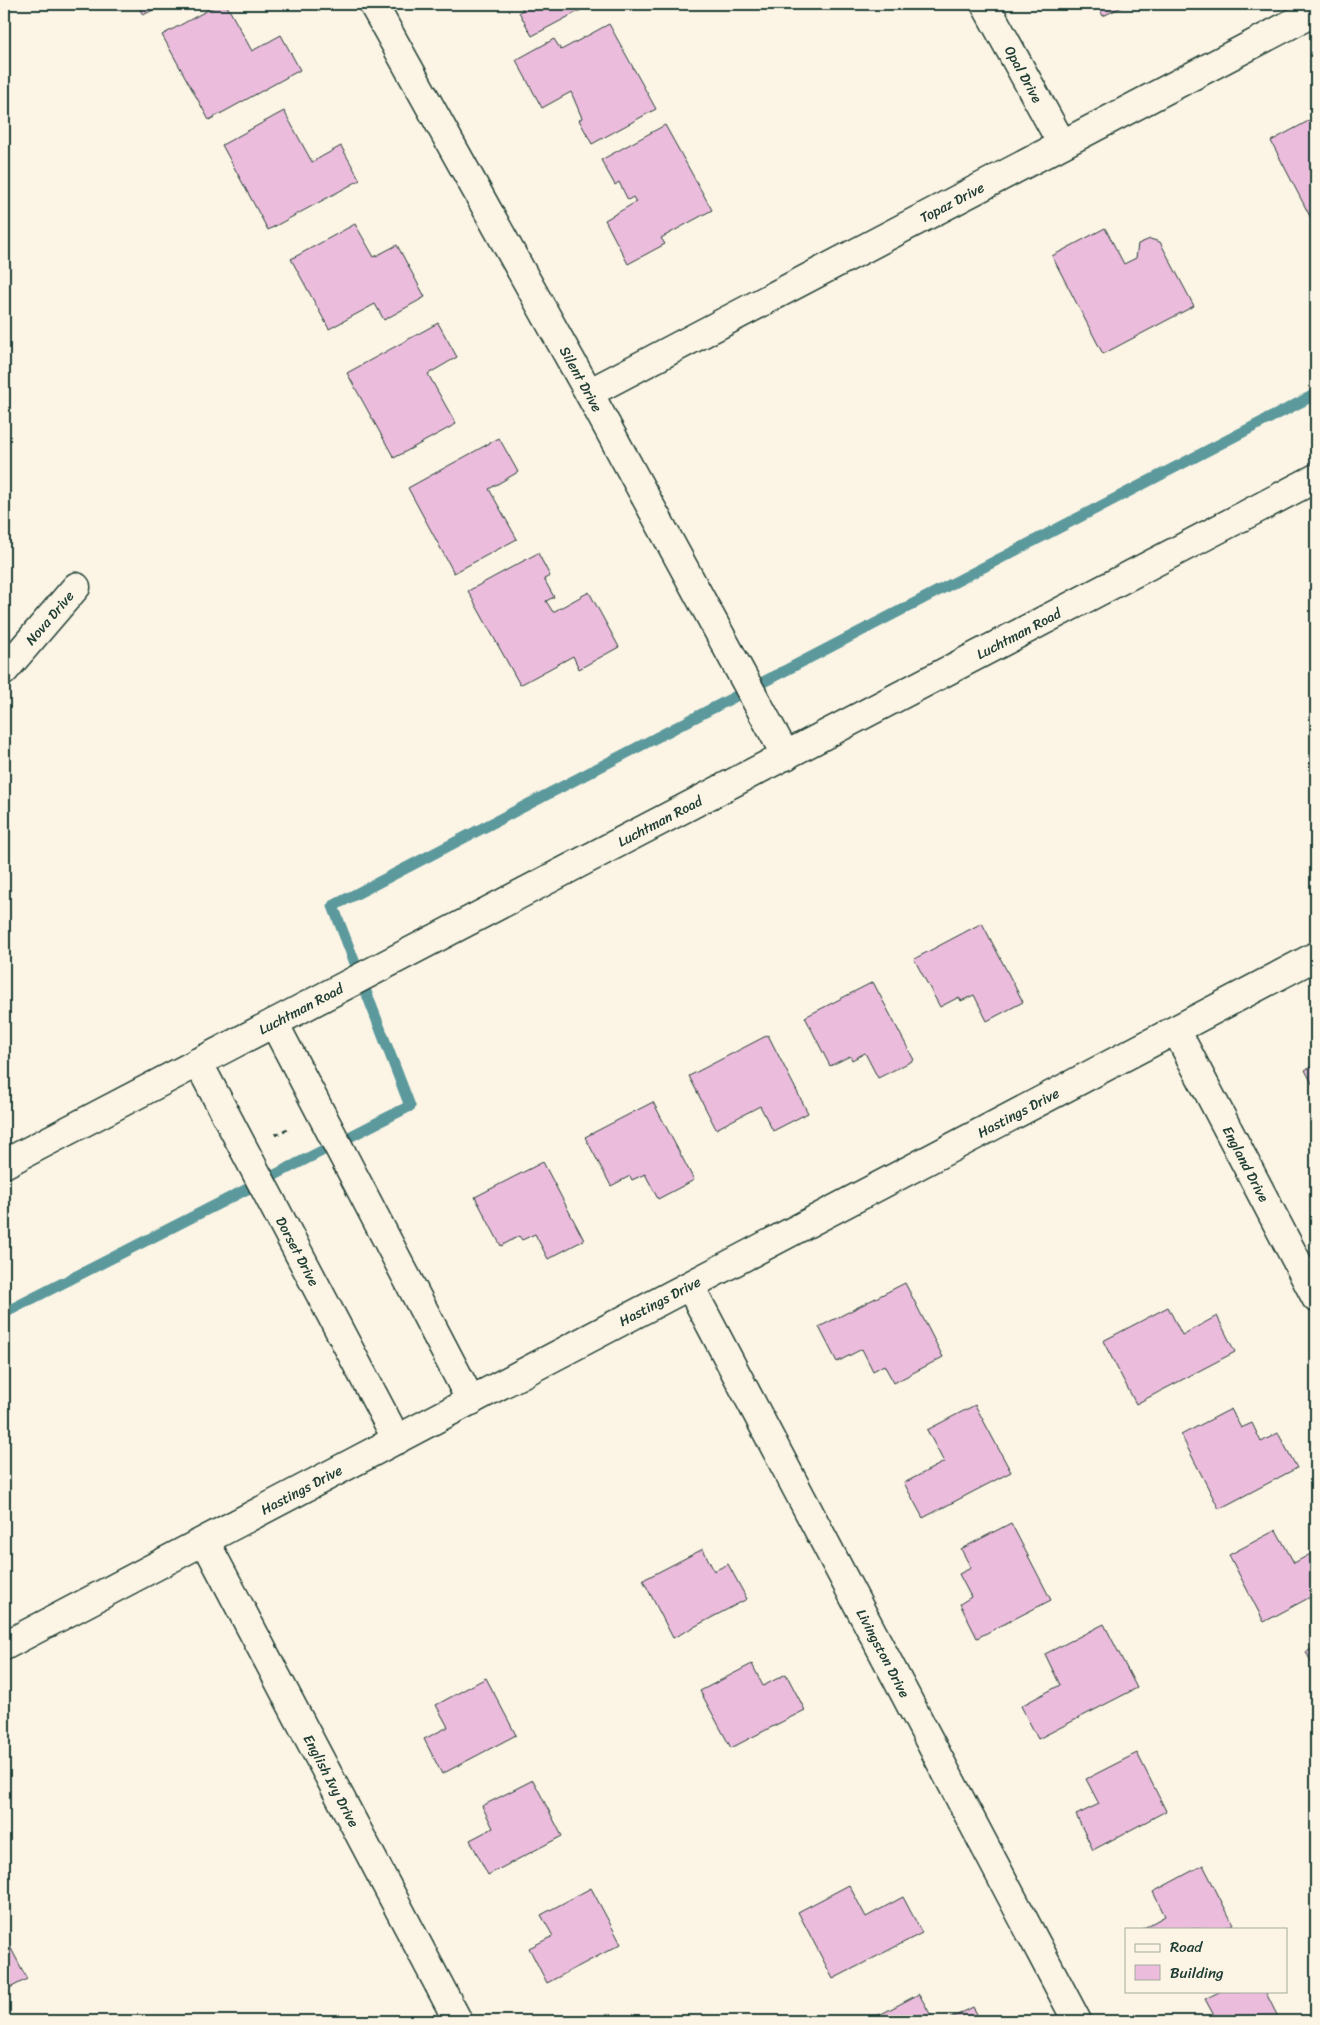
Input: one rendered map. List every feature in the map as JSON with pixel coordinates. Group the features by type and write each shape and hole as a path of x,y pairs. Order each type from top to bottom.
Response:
{"street":[{"name":"Silent Drive","path":"373,4 589,393 786,756"},
{"name":"Opal Drive","path":"985,4 1062,144"},
{"name":"Topaz Drive","path":"589,393 1316,11"},
{"name":"Luchtman Road","path":"4,1164 1316,478"},
{"name":"Nova Drive","path":"4,671 76,587"},
{"name":"Hastings Drive","path":"4,1646 205,1542 1316,956"},
{"path":"274,1023 471,1401"},
{"name":"England Drive","path":"1176,1030 1316,1298"},
{"name":"Dorset Drive","path":"198,1062 397,1440"},
{"name":"Livingston Drive","path":"690,1286 1077,2021"},
{"name":"English Ivy Drive","path":"205,1542 458,2021"}],"path":[{"path":"270,1138 295,1125"}],"building":[{"path":"137,4 165,4 143,15"},
{"path":"219,4 226,4 252,51 281,35 300,70 209,120 162,35"},
{"path":"519,4 592,4 532,36 519,12 523,10"},
{"path":"1097,4 1128,4 1103,16"},
{"path":"609,24 656,109 592,144 579,120 582,118 571,92 542,108 516,60 554,39 561,50"},
{"path":"284,111 312,162 341,146 360,180 268,230 222,145"},
{"path":"1316,117 1316,228 1271,141"},
{"path":"665,125 712,210 661,238 665,244 628,264 605,220 636,202 633,197 628,200 619,182 615,185 601,160"},
{"path":"355,224 374,257 397,245 425,297 384,320 375,304 329,329 291,259"},
{"path":"1105,228 1124,264 1136,258 1138,244 1150,239 1160,242 1194,306 1103,354 1052,256"},
{"path":"438,323 457,357 428,374 456,424 394,458 347,373"},
{"path":"499,438 518,472 489,489 517,539 454,573 408,488"},
{"path":"538,553 550,576 544,579 554,597 546,601 553,612 589,592 619,647 579,669 573,656 520,685 468,591"},
{"path":"982,923 1023,1002 987,1021 974,995 961,1001 959,997 940,1007 914,959"},
{"path":"873,982 914,1060 878,1078 865,1053 852,1060 850,1056 830,1066 805,1017"},
{"path":"768,1035 808,1113 773,1131 760,1106 716,1129 689,1076"},
{"path":"1316,1064 1316,1091 1305,1070"},
{"path":"653,1102 694,1180 658,1199 645,1174 632,1180 630,1176 611,1186 585,1137"},
{"path":"543,1162 584,1240 548,1259 535,1234 522,1240 519,1236 501,1246 475,1197"},
{"path":"905,1283 943,1357 894,1383 884,1365 873,1371 862,1349 837,1362 819,1327"},
{"path":"1168,1307 1182,1335 1217,1316 1235,1352 1136,1404 1103,1341"},
{"path":"975,1405 1011,1472 923,1518 904,1483 944,1462 927,1430"},
{"path":"1231,1409 1241,1428 1252,1423 1261,1442 1278,1433 1297,1468 1219,1509 1181,1435"},
{"path":"1011,1523 1051,1600 977,1638 960,1604 971,1597 959,1574 971,1568 961,1549"},
{"path":"1276,1530 1294,1563 1316,1551 1316,1594 1264,1622 1229,1555"},
{"path":"703,1549 714,1571 728,1564 747,1599 673,1638 643,1580"},
{"path":"1104,1624 1137,1688 1038,1739 1021,1706 1060,1685 1045,1654"},
{"path":"1316,1647 1316,1671 1306,1652"},
{"path":"752,1664 763,1686 786,1674 805,1710 731,1748 700,1691"},
{"path":"486,1678 516,1735 442,1774 424,1739 448,1727 436,1705"},
{"path":"1137,1753 1166,1811 1093,1850 1076,1815 1099,1804 1086,1779"},
{"path":"533,1780 562,1836 488,1875 470,1840 493,1828 482,1806"},
{"path":"1203,1865 1233,1924 1225,1928 1144,1928 1165,1916 1153,1892"},
{"path":"849,1885 866,1917 903,1897 922,1933 833,1979 798,1912"},
{"path":"591,1888 621,1944 547,1983 529,1948 553,1936 541,1915"},
{"path":"4,1935 27,1979 4,1991"},
{"path":"1219,1992 1266,1992 1280,2021 1217,2021 1205,1999"},
{"path":"919,1994 934,2021 868,2021"},
{"path":"973,2007 981,2021 946,2021"}],"waterway":[{"path":"4,1313 410,1106 333,906 1316,394"}]}
